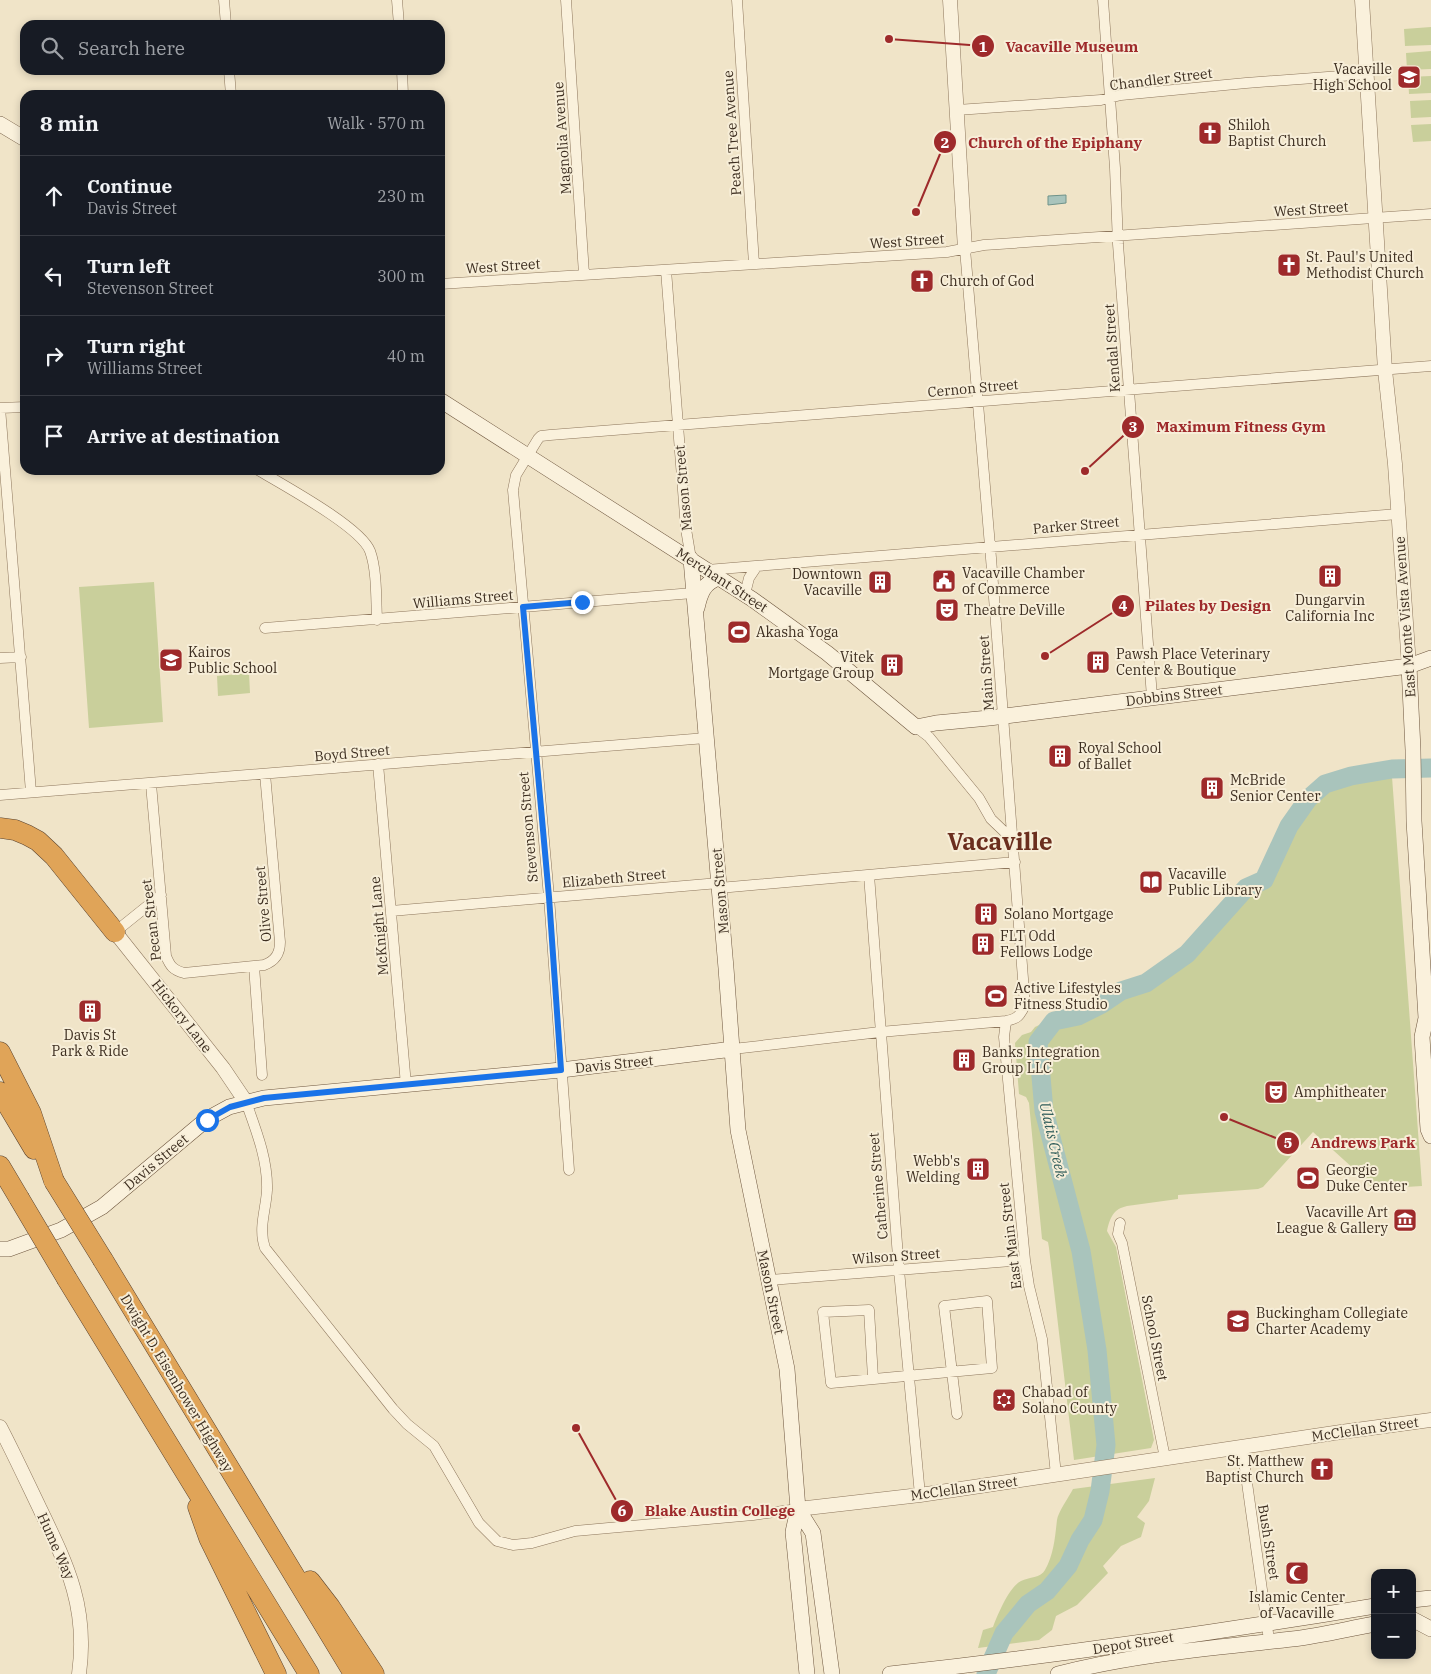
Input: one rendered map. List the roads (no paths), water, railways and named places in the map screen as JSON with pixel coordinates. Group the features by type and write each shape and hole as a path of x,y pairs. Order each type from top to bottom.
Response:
{"highway":[{"path":"0,828 15,830 38,841 54,856 115,932"},
{"path":"0,1052 31,1113 54,1181"},
{"name":"Dwight D. Eisenhower Highway","path":"0,1092 354,1674"},
{"path":"0,1166 310,1674"},
{"path":"184,1468 209,1538 276,1674"},
{"path":"257,1514 330,1607 374,1674"}],"main road":[{"path":"0,124 20,136"},
{"name":"Merchant Street","path":"445,403 745,594 827,654 916,728"},
{"name":"Mason Street","path":"691,559 733,1049 738,1130 787,1369 798,1509 793,1532 807,1674"},
{"path":"696,617 700,595 712,580 713,574"},
{"name":"Dobbins Street","path":"916,728 936,723 1409,666 1431,658"},
{"name":"East Monte Vista Avenue","path":"1409,666 1414,793 1426,944 1429,1024 1422,1037 1428,1129 1431,1136"},
{"name":"Davis Street","path":"3,1251 62,1230 102,1208 207,1120 230,1107 246,1102 264,1098 561,1070 733,1049"},
{"name":"Mason Street","path":"798,1509 813,1533 832,1674"},
{"path":"1416,1600 1431,1598"},
{"name":"Depot Street","path":"890,1674 1028,1658 1267,1624 1371,1607"},
{"path":"1416,1617 1431,1615"},
{"path":"1416,1620 1431,1629"},
{"name":"Depot Street","path":"1058,1674 1092,1666 1269,1640 1292,1639 1371,1625"}],"street":[{"path":"224,0 226,20"},
{"path":"397,0 399,20"},
{"name":"Magnolia Avenue","path":"566,0 584,274"},
{"name":"Peach Tree Avenue","path":"737,0 754,264"},
{"path":"950,0 965,249"},
{"name":"Kendal Street","path":"1103,0 1118,236 1152,697"},
{"name":"East Monte Vista Avenue","path":"1362,0 1385,370 1409,666"},
{"name":"Chandler Street","path":"957,110 1101,100 1246,82 1368,74"},
{"path":"229,75 231,90"},
{"path":"402,75 403,90"},
{"name":"West Street","path":"445,284 947,252 984,246 1431,214"},
{"name":"Main Street","path":"965,249 1025,1005 1020,1016 1014,1020 1006,1021"},
{"name":"Mason Street","path":"666,270 686,529 691,559"},
{"name":"Cernon Street","path":"528,456 541,436 550,435 1431,366"},
{"path":"20,407 0,408 31,792"},
{"name":"Stevenson Street","path":"528,456 516,475 513,490 549,897 569,1170"},
{"path":"266,475 342,522 364,541 373,561 378,620"},
{"name":"Parker Street","path":"713,574 757,566 1398,514"},
{"path":"745,594 749,578 757,566"},
{"name":"Williams Street","path":"265,628 693,592"},
{"path":"0,658 21,657"},
{"name":"Merchant Street","path":"916,728 929,737 979,798 991,819 1013,840"},
{"name":"Boyd Street","path":"0,795 706,738"},
{"name":"McKnight Lane","path":"378,764 406,1085"},
{"name":"Olive Street","path":"254,966 264,965 274,960 280,948 265,774"},
{"name":"Pecan Street","path":"152,784 166,956 170,965 175,971 184,973 254,966"},
{"name":"Elizabeth Street","path":"391,911 549,897 869,875 1015,862"},
{"name":"Catherine Street","path":"869,875 899,1270 920,1495"},
{"path":"115,932 160,895"},
{"name":"Hickory Lane","path":"115,932 223,1068 246,1102"},
{"path":"254,966 262,1075"},
{"name":"Davis Street","path":"733,1049 880,1032 1006,1021"},
{"name":"East Main Street","path":"1006,1021 1004,1037 1025,1260 1042,1340 1056,1475"},
{"name":"McClellan Street","path":"246,1102 260,1144 266,1174 267,1190 261,1229 265,1248 393,1409 407,1424 434,1446 479,1523 497,1541 513,1545 575,1531 752,1515 920,1495 1431,1420"},
{"name":"School Street","path":"1120,1223 1118,1234 1122,1244 1165,1458"},
{"name":"Wilson Street","path":"770,1280 1025,1260"},
{"path":"873,1378 869,1310 823,1312 831,1383 873,1378 953,1373 992,1368 987,1301 944,1306 953,1373 957,1414"},
{"name":"Hume Way","path":"0,1427 70,1574 79,1611 81,1629 82,1646 79,1674"},
{"name":"Bush Street","path":"1242,1447 1269,1640"}],"water":[{"path":"1066,195 1066,203 1048,205 1048,196"}],"waterway":[{"name":"Ulatis Creek","path":"986,1674 1004,1633 1028,1604 1047,1591 1068,1566 1080,1540 1093,1520 1100,1491 1106,1445 1097,1350 1081,1251 1044,1111 1038,1042 1054,1021 1078,1016 1102,1004 1121,991 1146,983 1187,954 1246,888 1264,880 1289,826 1308,799 1325,784 1351,776 1392,769 1431,768"}],"place":[{"name":"Vacaville Museum","path":"889,39"},
{"name":"Vacaville High School","path":"1409,77"},
{"name":"Shiloh Baptist Church","path":"1210,133"},
{"name":"Church of the Epiphany","path":"916,212"},
{"name":"St. Paul's United Methodist Church","path":"1289,265"},
{"name":"Church of God","path":"922,281"},
{"name":"Maximum Fitness Gym","path":"1085,471"},
{"name":"Dungarvin California Inc","path":"1330,576"},
{"name":"Vacaville Chamber of Commerce","path":"944,581"},
{"name":"Downtown Vacaville","path":"880,582"},
{"name":"Theatre DeVille","path":"947,610"},
{"name":"Akasha Yoga","path":"739,632"},
{"name":"Pilates by Design","path":"1045,656"},
{"name":"Kairos Public School","path":"171,660"},
{"name":"Pawsh Place Veterinary Center & Boutique","path":"1098,662"},
{"name":"Vitek Mortgage Group","path":"892,665"},
{"name":"Royal School of Ballet","path":"1060,756"},
{"name":"McBride Senior Center","path":"1212,788"},
{"name":"Vacaville Public Library","path":"1151,882"},
{"name":"Solano Mortgage","path":"986,914"},
{"name":"FLT Odd Fellows Lodge","path":"983,944"},
{"name":"Active Lifestyles Fitness Studio","path":"996,996"},
{"name":"Davis St Park & Ride","path":"90,1011"},
{"name":"Banks Integration Group LLC","path":"964,1060"},
{"name":"Amphitheater","path":"1276,1092"},
{"name":"Andrews Park","path":"1224,1117"},
{"name":"Webb's Welding","path":"978,1169"},
{"name":"Georgie Duke Center","path":"1308,1178"},
{"name":"Vacaville Art League & Gallery","path":"1405,1220"},
{"name":"Buckingham Collegiate Charter Academy","path":"1238,1321"},
{"name":"Chabad of Solano County","path":"1004,1400"},
{"name":"Blake Austin College","path":"576,1428"},
{"name":"St. Matthew Baptist Church","path":"1322,1469"},
{"name":"Islamic Center of Vacaville","path":"1297,1573"}],"district":[{"name":"Vacaville","path":"1000,842"}]}
